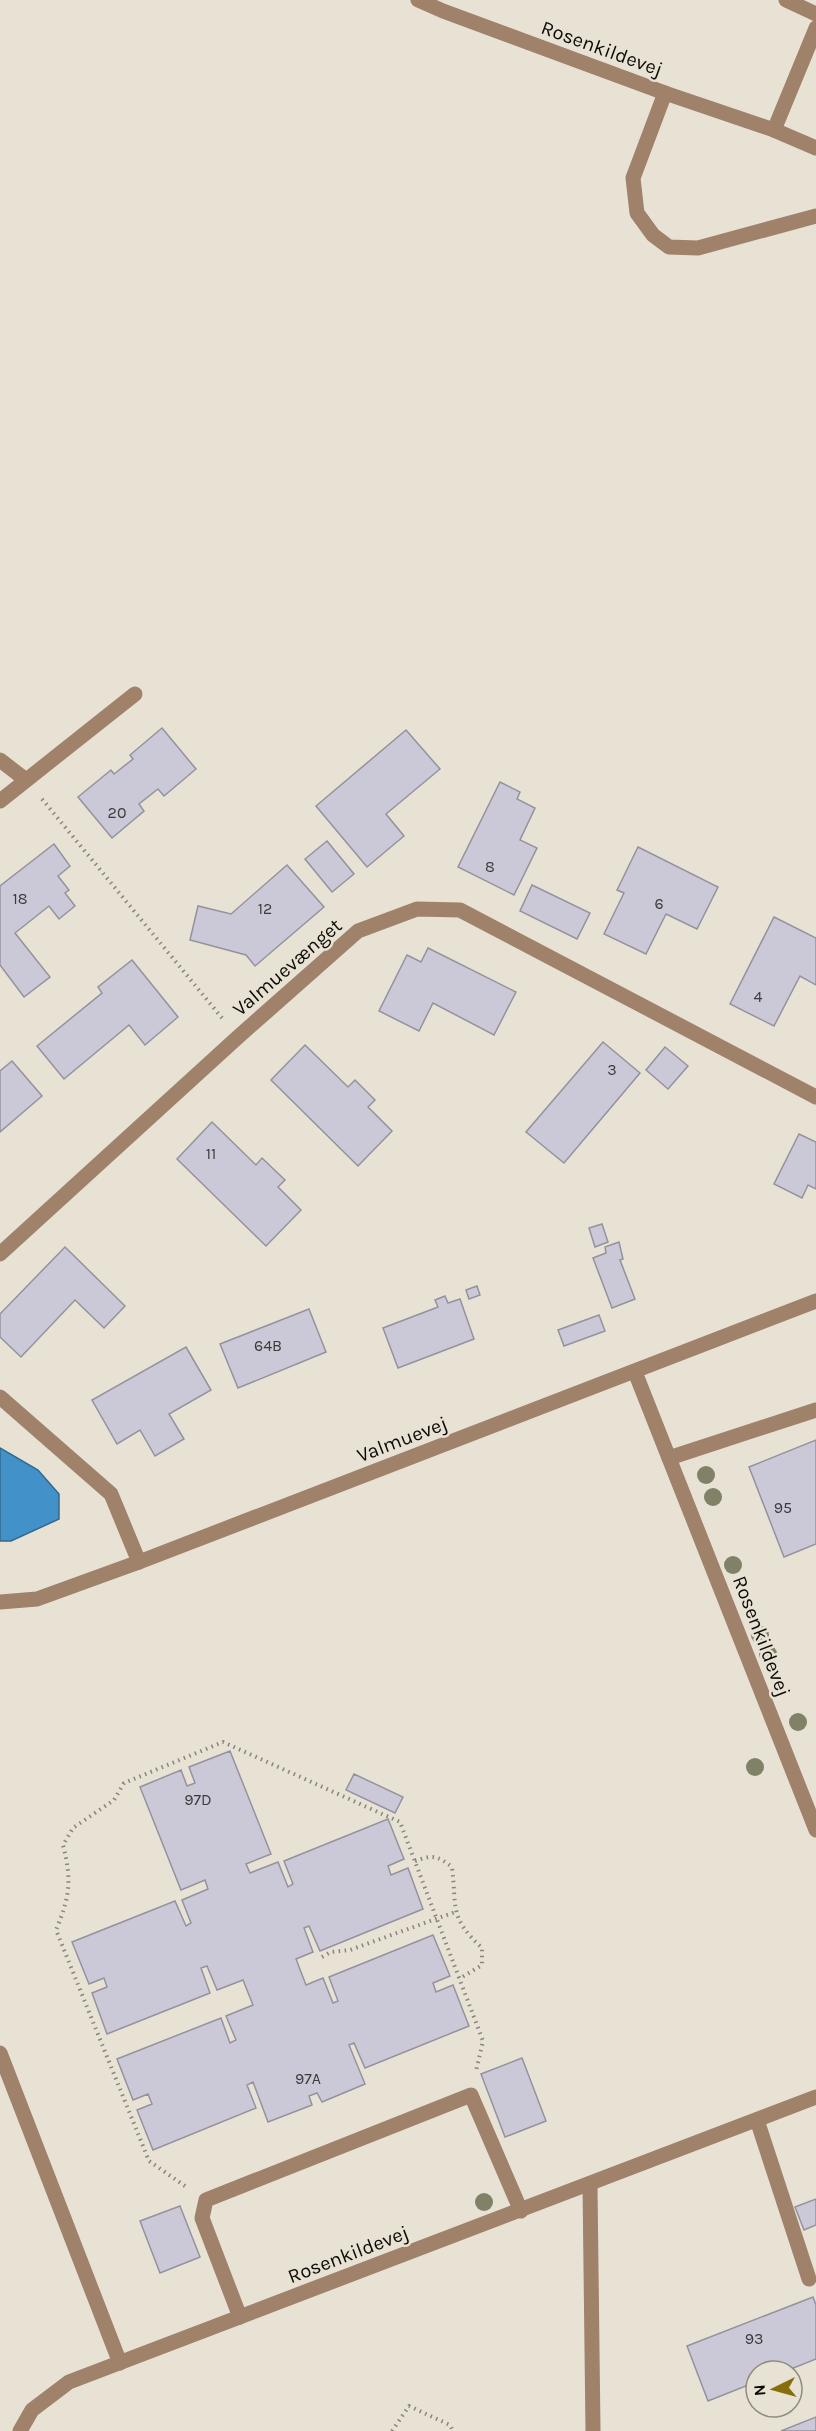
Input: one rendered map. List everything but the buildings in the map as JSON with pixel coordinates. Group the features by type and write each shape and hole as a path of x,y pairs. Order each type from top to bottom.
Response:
{"street":[{"name":"Rosenkildevej","path":"418,0 665,93 774,130 816,148"},
{"path":"786,0 816,14"},
{"path":"774,130 816,28"},
{"path":"665,93 633,178 637,213 652,236 669,247 698,248 816,216"},
{"path":"0,801 135,694"},
{"path":"0,760 26,780"},
{"name":"Valmuevænget","path":"0,1254 238,1037 358,932 417,909 459,910 816,1097"},
{"name":"Valmuevej","path":"0,1602 37,1599 139,1562 816,1301"},
{"name":"Rosenkildevej","path":"635,1372 816,1830"},
{"path":"0,1397 111,1494 139,1562"},
{"path":"669,1458 816,1410"},
{"path":"0,2053 120,2363"},
{"path":"240,2317 202,2218 206,2200 471,2095 521,2211"},
{"name":"Rosenkildevej","path":"20,2431 32,2410 69,2382 816,2097"},
{"path":"757,2120 809,2279"},
{"path":"590,2185 593,2431"}],"path":[{"path":"26,780 238,1037"},
{"path":"206,2200 149,2161 56,1930 68,1900 69,1869 63,1845 73,1828 114,1800 124,1783 224,1742 400,1822 483,2040 471,2095"},
{"path":"415,1861 430,1856 442,1859 452,1867 455,1912 463,1930 482,1948 482,1965 459,1979"},
{"path":"322,1957 331,1952 351,1950 455,1912"},
{"path":"392,2431 409,2406 450,2425 453,2431"}],"water":[{"path":"0,1448 38,1470 59,1494 59,1519 11,1541 0,1541"}]}
